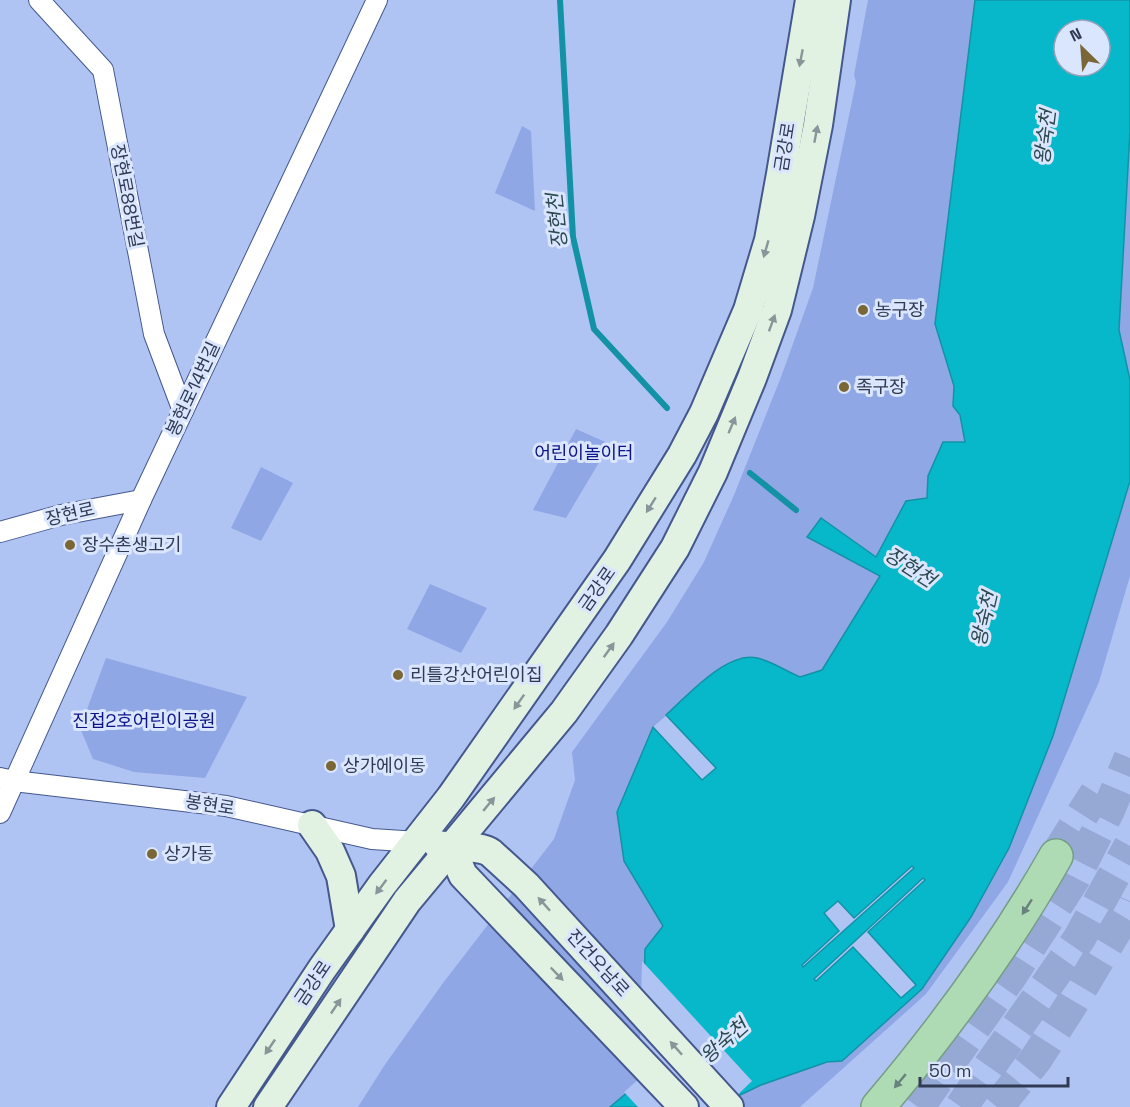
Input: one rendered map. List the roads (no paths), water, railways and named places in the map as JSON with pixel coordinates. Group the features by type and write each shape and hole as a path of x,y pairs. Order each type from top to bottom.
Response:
{"highway":[{"path":"878,1107 914,1065 977,982 1031,900 1056,856"}],"main road":[{"name":"금강로","path":"231,1107 350,930 382,885 418,842 501,727 617,560 682,455 705,413 748,310 768,240 782,174 810,0"},
{"name":"금강로","path":"268,1107 407,901 564,712 619,635 675,548 713,472 777,310 800,216 818,126 836,0"},
{"path":"312,825 330,851 341,876 350,930"},
{"name":"진건오남로","path":"418,842 451,848 486,849 495,856 526,885 729,1107"},
{"name":"진건오남로","path":"451,848 463,874 684,1107"}],"street":[{"name":"장현로88번길","path":"39,0 103,70 154,334 183,411"},
{"name":"봉현로14번길","path":"0,813 7,779 377,0"},
{"name":"장현로","path":"0,532 61,515 141,500"},
{"name":"봉현로","path":"7,779 226,806 372,839 418,842"}],"water":[{"name":"왕숙천","path":"975,0 1130,0 1130,131 1119,330 1130,380 1130,481 1053,736 1009,848 971,917 922,989 842,1061 827,1062 761,1085 715,1107 610,1107 642,1080 645,949 663,926 624,861 617,812 653,727 702,780 716,768 666,715 696,687 721,668 733,661 745,658 762,659 800,677 822,670 880,576 807,537 821,518 876,557 906,501 927,498 928,476 943,442 965,442 960,415 953,406 954,386 935,324","holes":["912,866 914,868 803,967 802,965 839,931 824,913 838,901 854,918","923,878 925,880 868,932 916,985 901,998 853,947 816,981 814,979"]}],"waterway":[{"name":"장현천","path":"560,0 573,237 594,329 667,408"},
{"name":"장현천","path":"750,473 796,510"}],"tunnel":[{"path":"918,1107 1010,977 1074,878 1109,809 1130,758"},
{"path":"1056,856 1096,793"},
{"path":"961,1107 1079,939 1130,846"},
{"path":"997,1107 1036,1059 1071,1005 1124,916 1130,901"}],"place":[{"name":"농구장","path":"863,310"},
{"name":"족구장","path":"844,387"},
{"name":"장수촌생고기","path":"70,545"},
{"name":"리틀강산어린이집","path":"398,675"},
{"name":"상가에이동","path":"331,766"},
{"name":"상가동","path":"152,854"}],"park label":[{"name":"어린이놀이터","path":"584,453"},
{"name":"진접2호어린이공원","path":"144,721"}]}
